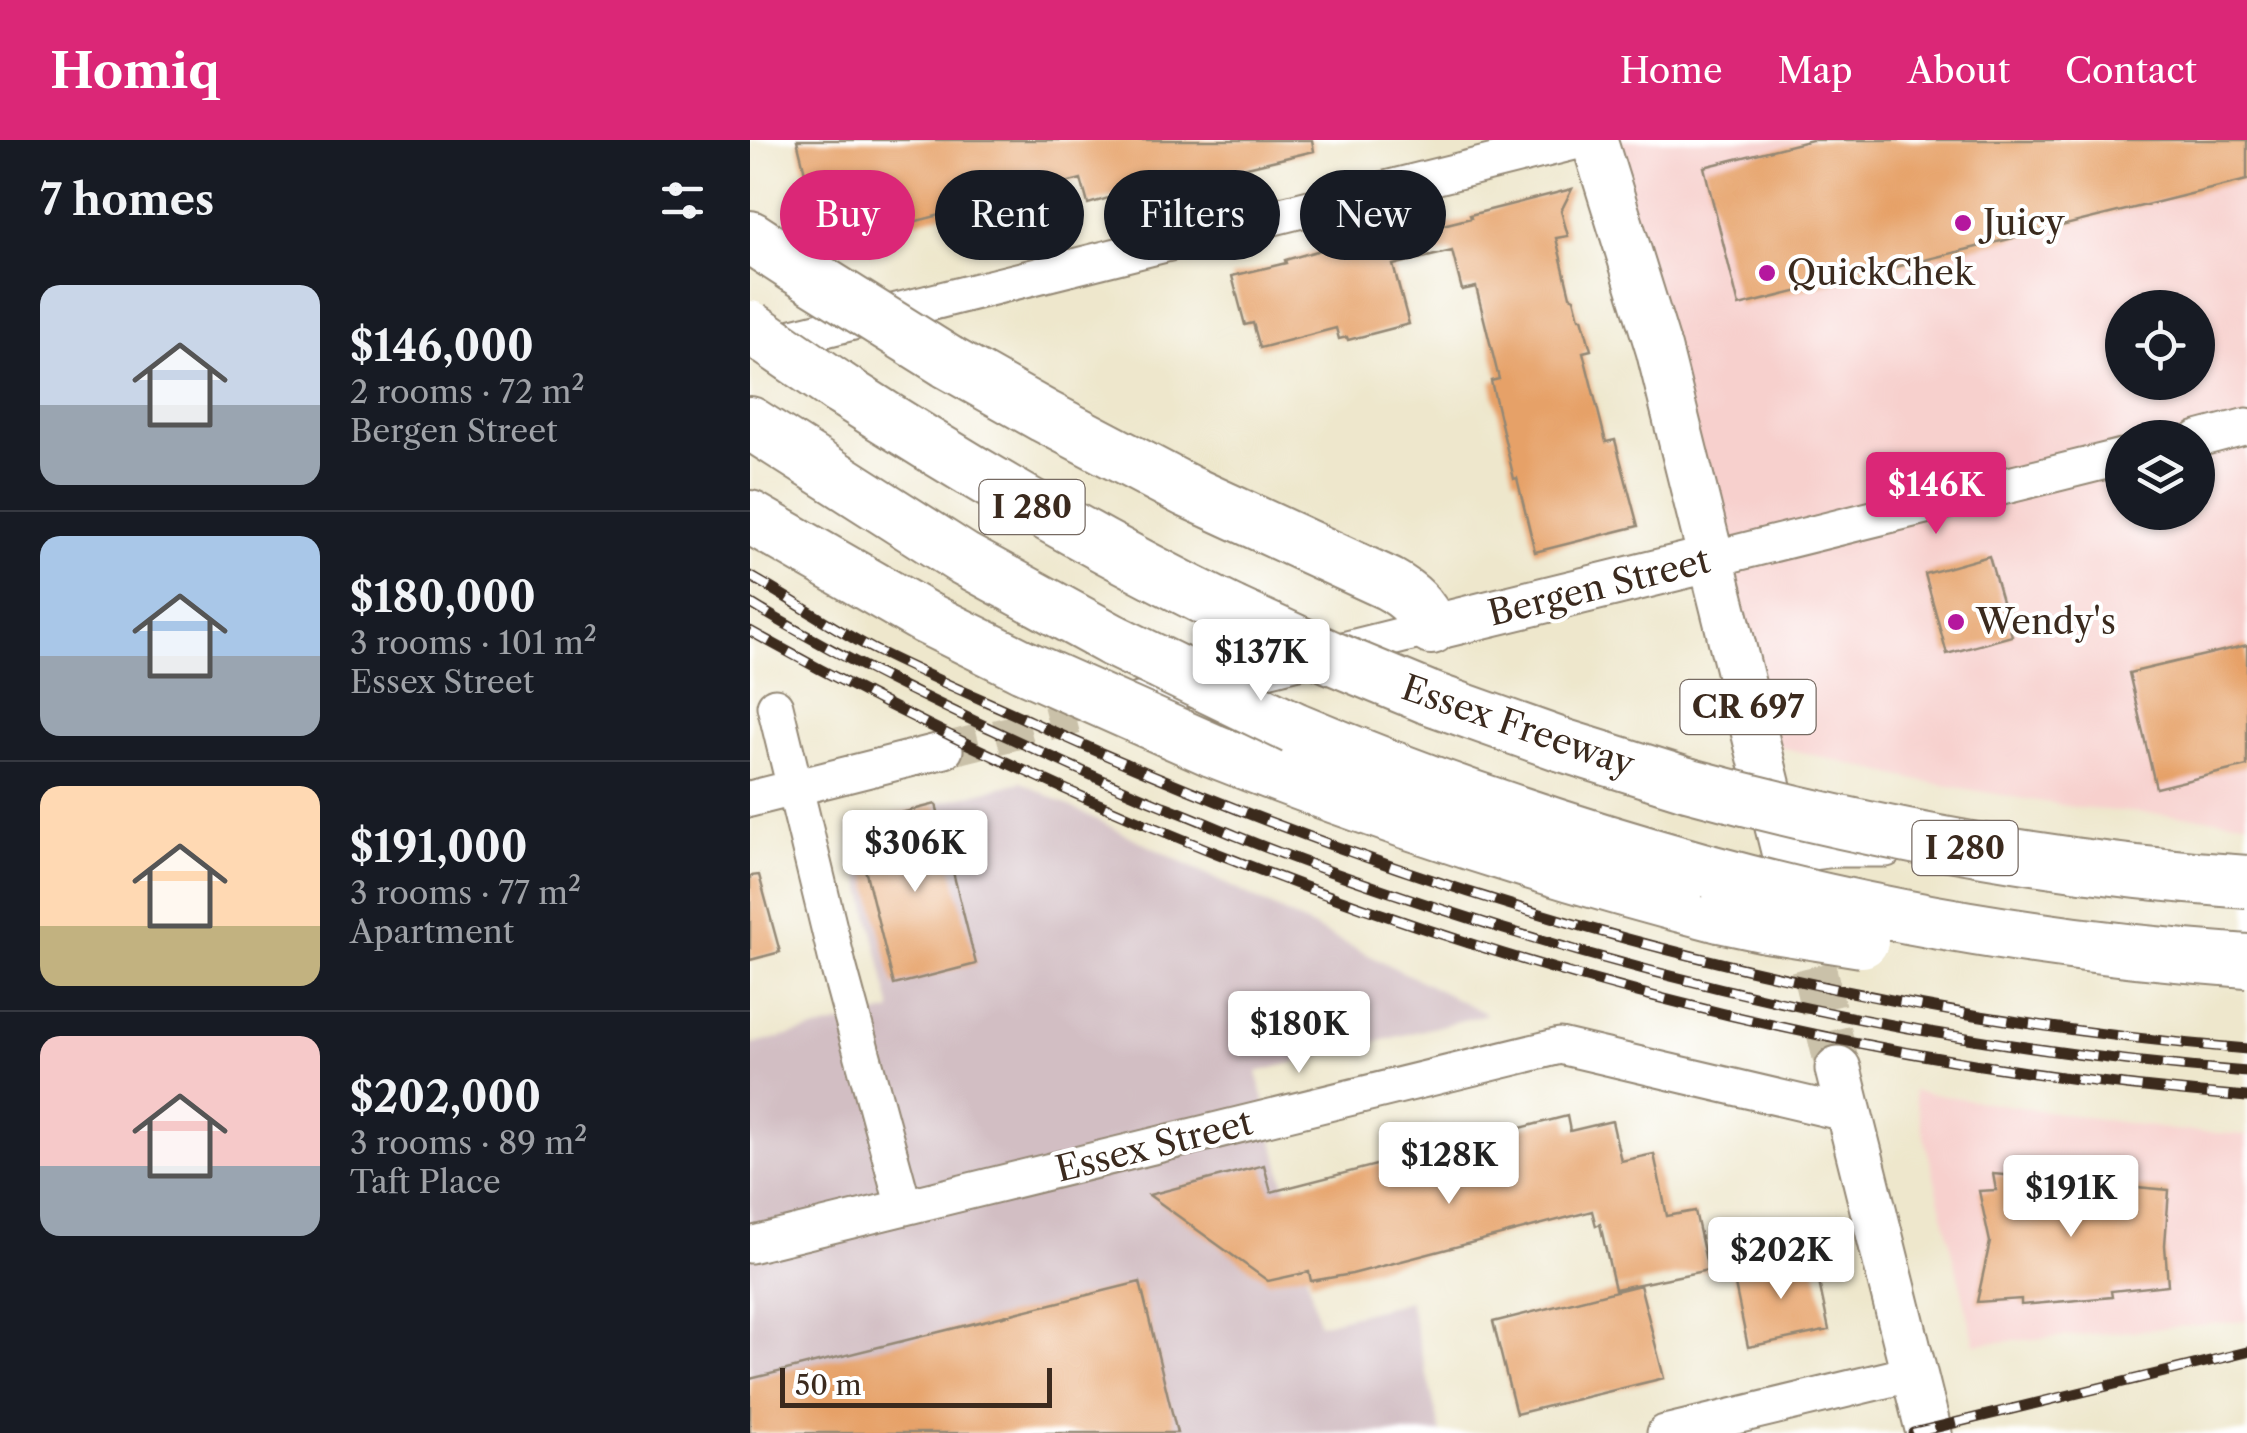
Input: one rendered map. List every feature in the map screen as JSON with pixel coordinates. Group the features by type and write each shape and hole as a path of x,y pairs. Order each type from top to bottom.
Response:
{"highway":[{"path":"750,237 948,362 1044,416 1187,491 1401,590 1422,608 1432,628"},
{"name":"Essex Freeway","path":"750,327 839,388 1049,517 1232,612 1427,696 1562,745 1688,784 1821,818 1953,846 2083,866 2247,882"},
{"name":"I 280","path":"750,424 962,558 1114,642 1294,728 1504,809 1629,849 1715,894 1823,900 2083,945 2230,960"},
{"path":"750,517 926,618 1023,666 1300,785 1554,871 1715,894"}],"main road":[{"name":"CR 697","path":"1594,140 1659,350 1785,856"},
{"name":"Bergen Street","path":"1432,628 1712,559"},
{"path":"1838,1069 1929,1433"}],"street":[{"path":"750,348 1582,140"},
{"path":"2215,434 2247,426"},
{"name":"Bergen Street","path":"1712,559 2105,461"},
{"name":"Bergen Street","path":"1076,717 1432,628"},
{"path":"776,706 838,964 904,1207"},
{"path":"750,799 945,750"},
{"path":"1785,856 1866,848 2126,860 2247,854"},
{"name":"Essex Street","path":"750,1245 1560,1046 1850,1114"},
{"path":"1665,1433 1914,1373"}],"shaded area":[{"path":"1609,140 2247,140 2247,821 2079,808 1920,781 1764,743"},
{"path":"1021,782 1487,1014 1257,1072 1319,1324 1409,1301 1441,1433 750,1433 750,1045 892,1011 848,825"},
{"path":"1913,1091 2173,1130 2247,1135 2247,1321 1975,1344"}],"building":[{"path":"797,140 1312,140 1314,151 1234,170 1104,170 1104,199 1088,204 1084,170 935,170 935,216 915,222 915,170 804,170"},
{"path":"1812,140 2247,140 2247,180 1739,306 1704,167"},
{"path":"1572,189 1561,211 1568,236 1556,238 1570,296 1582,318 1591,350 1583,352 1606,442 1615,440 1638,526 1535,552 1491,381 1499,379 1476,287 1462,290 1452,251 1446,252 1446,224 1471,218 1470,215"},
{"path":"1300,256 1300,260 1414,260 1393,265 1409,324 1348,340 1339,339 1336,328 1260,348 1253,323 1245,325 1232,276 1286,263 1285,260"},
{"path":"1989,556 2012,636 1947,654 1925,574"},
{"path":"2247,645 2247,766 2156,788 2129,673"},
{"path":"936,804 976,964 894,985 854,825"},
{"path":"759,875 780,952 750,960 750,876"},
{"path":"1567,1116 1570,1131 1612,1121 1621,1161 1654,1154 1667,1216 1695,1211 1708,1270 1615,1289 1600,1224 1596,1226 1592,1211 1352,1274 1311,1281 1309,1272 1268,1281 1149,1195 1264,1165 1271,1192"},
{"path":"1993,1174 2169,1190 2165,1245 2168,1285 2111,1291 2112,1297 2021,1305 2021,1299 1977,1302 1990,1242 1979,1191 1996,1190"},
{"path":"1814,1258 1829,1330 1748,1347 1733,1275"},
{"path":"1140,1282 1177,1433 750,1433 750,1379"},
{"path":"1640,1285 1664,1378 1516,1414 1493,1322"}],"tunnel":[{"path":"945,750 1076,717"},
{"path":"1797,901 1838,1069"}],"railway":[{"path":"750,576 873,649 1032,722 1177,785 1474,894 1778,977 1933,1008 2089,1032 2247,1049"},
{"path":"750,603 898,684 1119,787 1294,858 1469,918 1660,973 1854,1018 2050,1050 2247,1072"},
{"path":"750,631 925,723 1104,806 1287,880 1474,945 1663,999 1856,1043 2051,1075 2247,1097"},
{"path":"1913,1433 2247,1352"}],"place":[{"name":"Juicy","path":"1963,223"},
{"name":"QuickChek","path":"1767,273"},
{"name":"Wendy's","path":"1956,622"}]}
